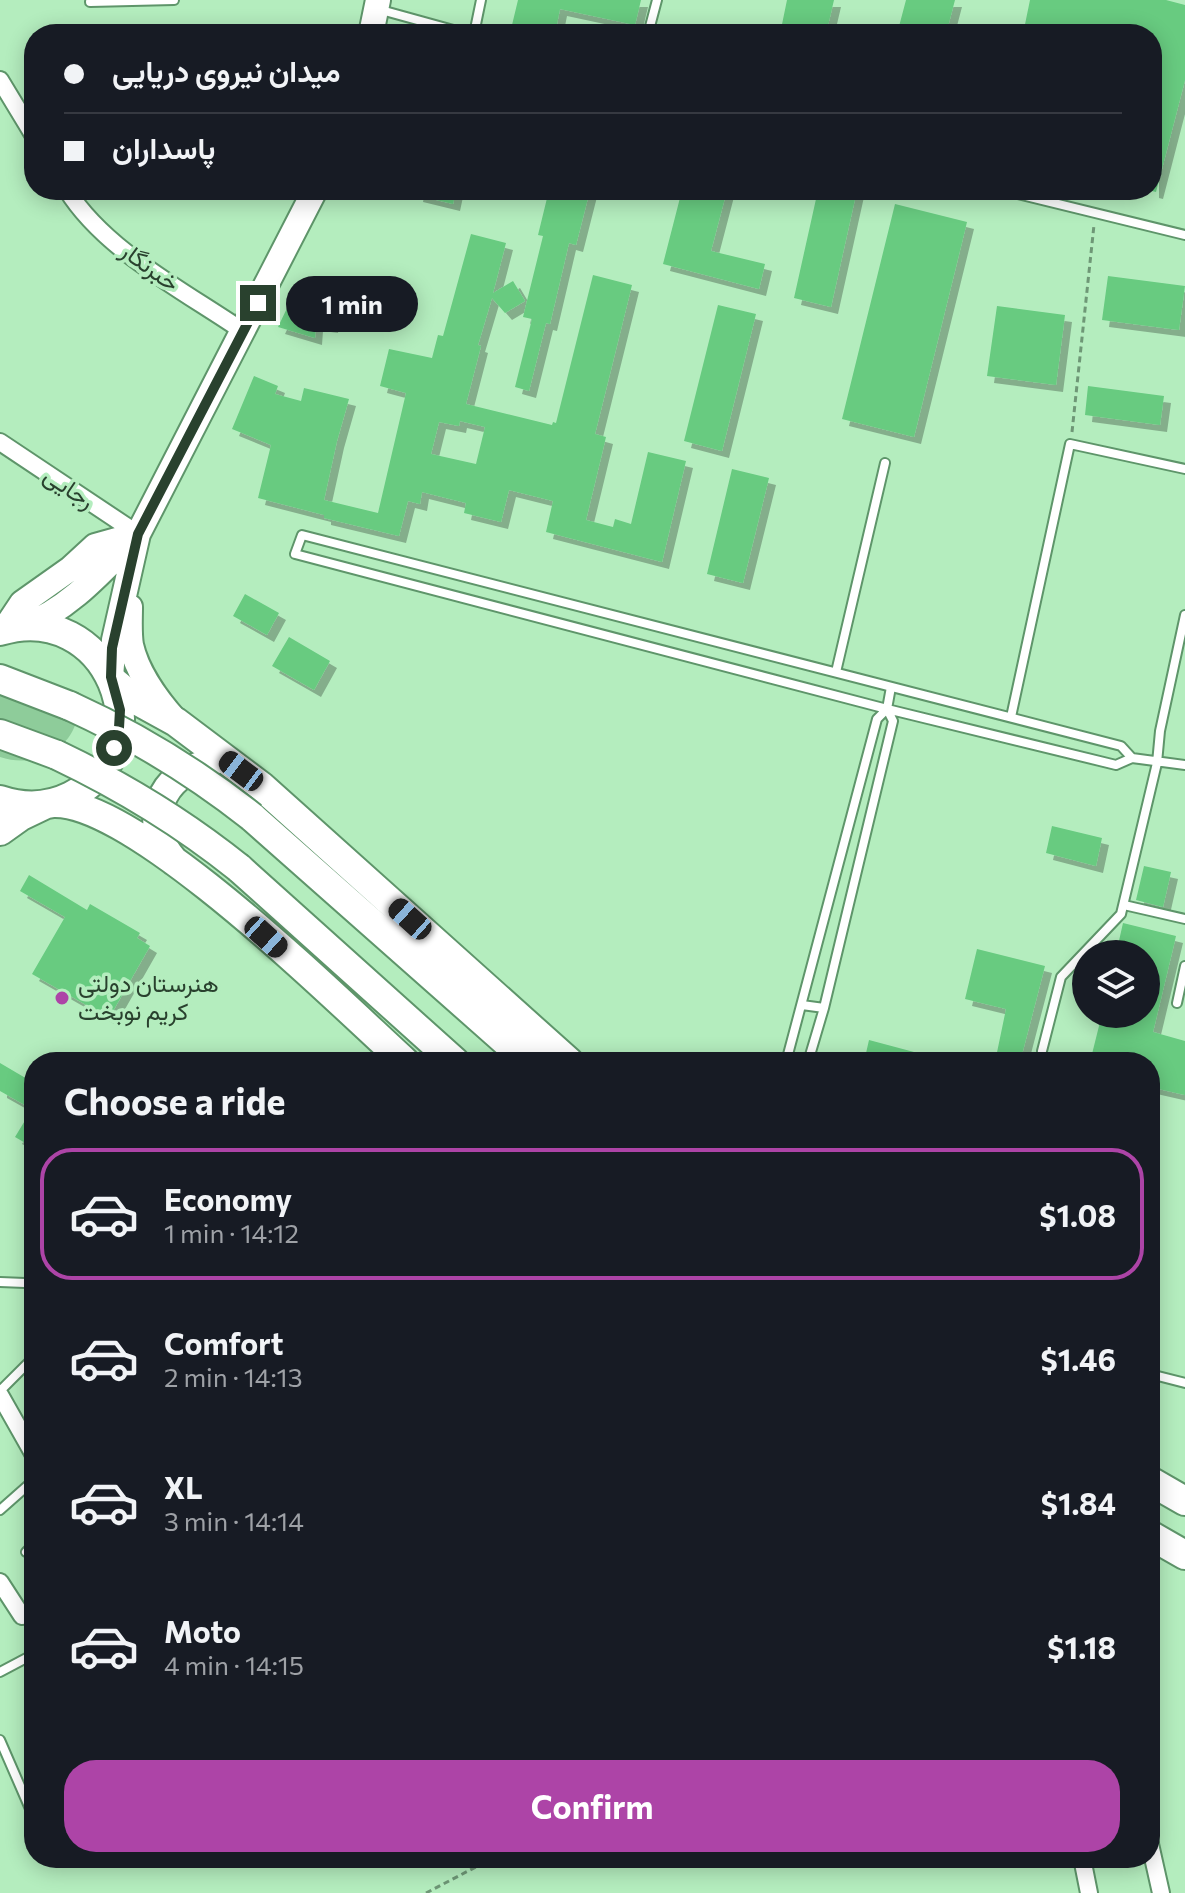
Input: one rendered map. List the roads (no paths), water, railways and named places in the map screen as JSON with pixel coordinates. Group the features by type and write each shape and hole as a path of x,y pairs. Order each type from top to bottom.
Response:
{"highway":[{"path":"9,629 50,628 73,637 94,653 112,679 136,700 181,726 267,792 558,1052"},
{"path":"0,679 70,706 113,727 217,790 252,817 518,1052"},
{"path":"0,831 16,819 83,789 109,760 120,723 119,702 112,679"},
{"path":"0,734 57,755 100,776 192,832 239,868 444,1052"},
{"path":"176,863 163,846 157,828 159,805 167,788 183,772 200,765 224,764 241,771"},
{"path":"0,800 26,805 64,802 81,806 135,836 176,863 243,916 394,1052"},
{"path":"1160,1487 1185,1501"},
{"path":"1160,1541 1185,1555"}],"main road":[{"path":"373,24 377,4"},
{"path":"112,679 112,648 138,534 310,200"},
{"path":"9,629 46,617 83,588 138,534"},
{"path":"129,576 134,653 158,697 181,726"}],"street":[{"path":"0,80 24,120"},
{"name":"خبرنگار","path":"73,200 79,210 132,257 244,332"},
{"name":"رجایی","path":"0,442 138,534"},
{"path":"0,1393 24,1437"},
{"path":"0,1582 22,1616"},
{"path":"1084,1868 1089,1893"},
{"path":"1155,1868 1161,1893"}],"lane":[{"path":"90,2 174,0"},
{"path":"474,24 481,0"},
{"path":"651,24 657,0"},
{"path":"377,4 440,24"},
{"path":"1042,200 1185,235"},
{"path":"1011,717 1070,444 1185,469"},
{"path":"836,672 885,463"},
{"path":"1132,758 1121,746 302,535 295,554 887,709 1116,765 1132,758 1185,765"},
{"path":"1042,1051 1061,977 1121,914 1124,905 1157,763 1160,731 1185,615"},
{"path":"789,1052 877,719 887,709 891,687"},
{"path":"811,1052 893,721 887,709"},
{"path":"1124,905 1185,919"},
{"path":"1177,1003 1185,966"},
{"path":"802,1005 824,1008"},
{"path":"0,1282 24,1283"},
{"path":"0,1393 24,1368"},
{"path":"1160,1377 1185,1383"},
{"path":"0,1510 24,1489"},
{"path":"0,1672 24,1661"},
{"path":"0,1740 24,1795"}],"place":[{"name":"هنرستان دولتی کریم نوبخت","path":"62,998"}]}
